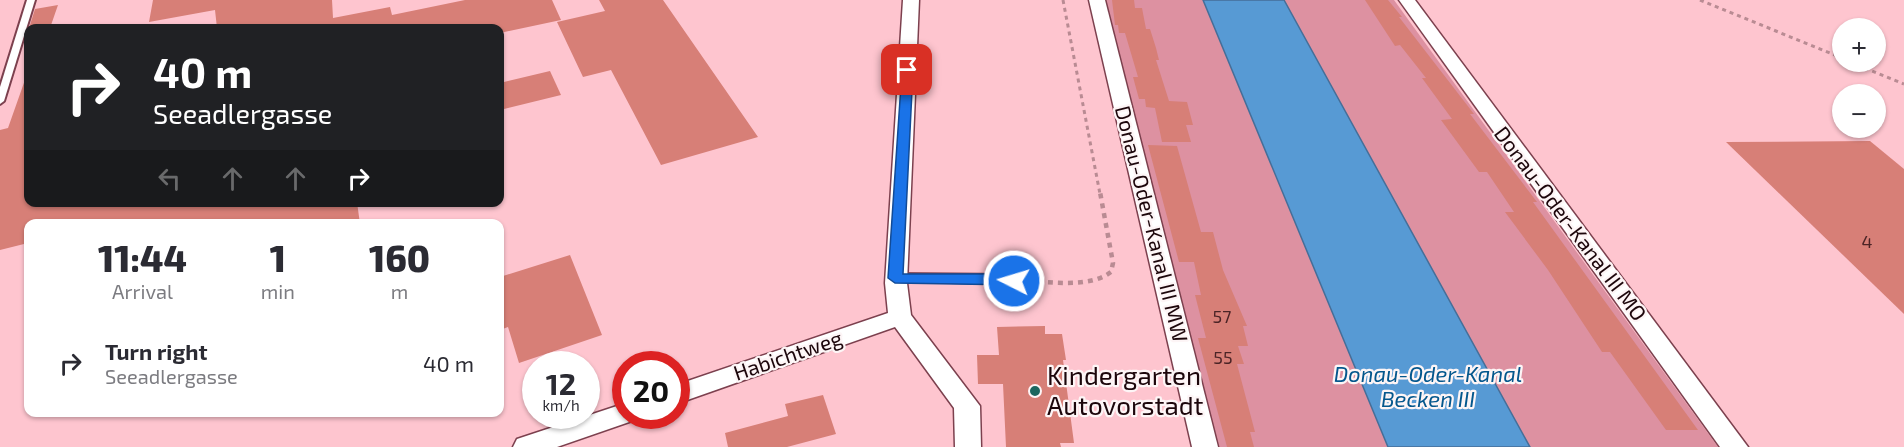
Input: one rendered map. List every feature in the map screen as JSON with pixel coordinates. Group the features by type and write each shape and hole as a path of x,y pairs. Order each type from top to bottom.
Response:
{"street":[{"path":"911,0 895,278 900,317 967,406 968,447"},
{"name":"Donau-Oder-Kanal III MW","path":"1097,0 1205,447"},
{"name":"Donau-Oder-Kanal III MO","path":"1407,0 1491,118 1735,447"},
{"name":"Habichtweg","path":"690,390 900,317"},
{"path":"526,447 612,417"}],"lane":[{"path":"0,101 31,0"},
{"path":"895,278 1014,279 1014,281"}],"path":[{"path":"1014,281 1090,280 1104,277 1111,272 1113,263 1063,0"},
{"path":"1700,0 1832,54"},
{"path":"1875,72 1904,84"}],"shaded area":[{"path":"1103,0 1203,0 1388,447 1216,447"},
{"path":"1284,0 1394,0 1718,447 1530,447"}],"water":[{"name":"Donau-Oder-Kanal Becken III","path":"1203,0 1284,0 1530,447 1388,447"}],"building":[{"path":"153,0 332,0 333,18 390,7 392,15 465,0 552,0 561,20 504,32 504,24 217,24 215,10 149,22"},
{"path":"599,0 663,0 758,137 661,165 611,70 583,77 557,22 605,11"},
{"path":"1112,0 1134,0 1135,8 1142,8 1146,29 1150,29 1156,48 1159,60 1156,60 1169,101 1187,102 1193,125 1186,125 1191,142 1162,142 1155,108 1146,107 1145,99 1139,99 1133,77 1138,77 1125,33 1119,33 1118,25 1115,25"},
{"path":"1365,0 1388,0 1402,17 1399,17 1474,114 1470,114 1537,202 1533,202 1698,430 1666,430 1610,352 1602,352 1548,270 1505,212 1514,212 1487,172 1479,172 1441,120 1452,119 1422,78 1426,78 1400,45 1395,46"},
{"path":"58,5 51,24 30,24 35,9"},
{"path":"550,71 561,95 504,109 504,82"},
{"path":"24,83 24,207 358,207 359,219 24,219 24,244 0,250 0,130 8,128"},
{"path":"1870,141 1904,169 1904,314 1726,142"},
{"path":"1148,145 1177,146 1201,232 1213,232 1223,270 1247,326 1243,326 1248,346 1238,346 1244,364 1237,364 1255,432 1250,432 1254,447 1227,447 1198,338 1206,338 1195,295 1201,295 1194,262 1179,262"},
{"path":"570,255 602,335 555,351 522,351 522,362 519,363 508,327 504,328 504,276"},
{"name":"Kindergarten Autovorstadt","path":"1045,326 1045,334 1062,334 1066,360 1063,360 1074,443 1060,443 1061,447 1006,447 1003,384 978,384 977,355 999,355 997,327"},
{"path":"823,395 836,434 787,447 728,447 725,433 788,416 785,404"}],"place":[{"name":"Kindergarten Autovorstadt","path":"1035,391"}],"route":[{"path":"907,70 895,278 1014,279 1014,281"}]}
